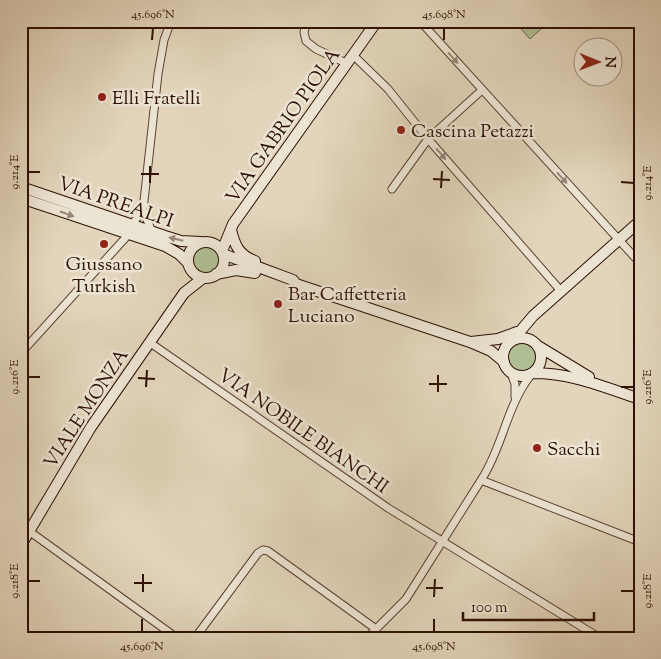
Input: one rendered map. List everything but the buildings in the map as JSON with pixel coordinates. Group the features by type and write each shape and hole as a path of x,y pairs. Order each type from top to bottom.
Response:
{"main road":[{"name":"VIA GABRIO PIOLA","path":"223,253 232,227 377,21"},
{"name":"VIA PREALPI","path":"21,187 130,230 165,246 179,254 189,266"},
{"name":"VIA PREALPI","path":"21,198 130,230 152,232 181,241 206,242"},
{"path":"504,362 509,343 533,316 640,221"},
{"name":"VIA GABRIO PIOLA","path":"206,242 232,227"},
{"path":"232,227 236,247 244,257 280,272 286,278"},
{"path":"296,284 291,285 246,270 230,271 203,278 196,275 189,266 190,250 206,242 223,253 286,278 296,284 470,342 491,351 504,362 511,373 521,376 532,374 563,375 604,385 640,398"},
{"path":"216,274 224,264 223,253"},
{"name":"VIALE MONZA","path":"184,293 189,266"},
{"name":"VIALE MONZA","path":"21,545 91,428 149,342 184,293 203,278"},
{"path":"532,374 541,363 541,351 535,343 530,330 533,316"},
{"path":"470,342 506,337 522,329"},
{"path":"470,342 494,346 522,338 535,343 604,385"}],"street":[{"path":"21,353 130,230 143,210 164,40 171,21"},
{"path":"306,21 304,32 306,42 316,49 346,63"},
{"path":"420,21 640,264"},
{"path":"353,54 388,89 428,139 561,291"},
{"path":"392,189 428,139 482,90"},
{"path":"143,210 152,232"},
{"name":"VIA NOBILE BIANCHI","path":"149,342 388,508 600,638"},
{"path":"367,638 406,599 493,460 514,402 516,391 511,373"},
{"path":"514,402 532,374"},
{"path":"481,480 640,542"},
{"path":"29,531 176,638"},
{"path":"195,638 258,553 263,550 268,551 376,629"}],"green space":[{"path":"514,21 550,21 530,39"},
{"path":"205,244 211,245 219,253 219,265 211,273 205,274 199,273 191,265 190,259 191,253 199,245"},
{"path":"522,343 532,347 536,357 532,367 522,371 512,367 508,357 512,347"}],"place":[{"name":"Elli Fratelli","path":"102,97"},
{"name":"Cascina Petazzi","path":"401,130"},
{"name":"Giussano Turkish","path":"104,244"},
{"name":"Bar Caffetteria Luciano","path":"278,304"},
{"name":"Sacchi","path":"537,448"}]}
